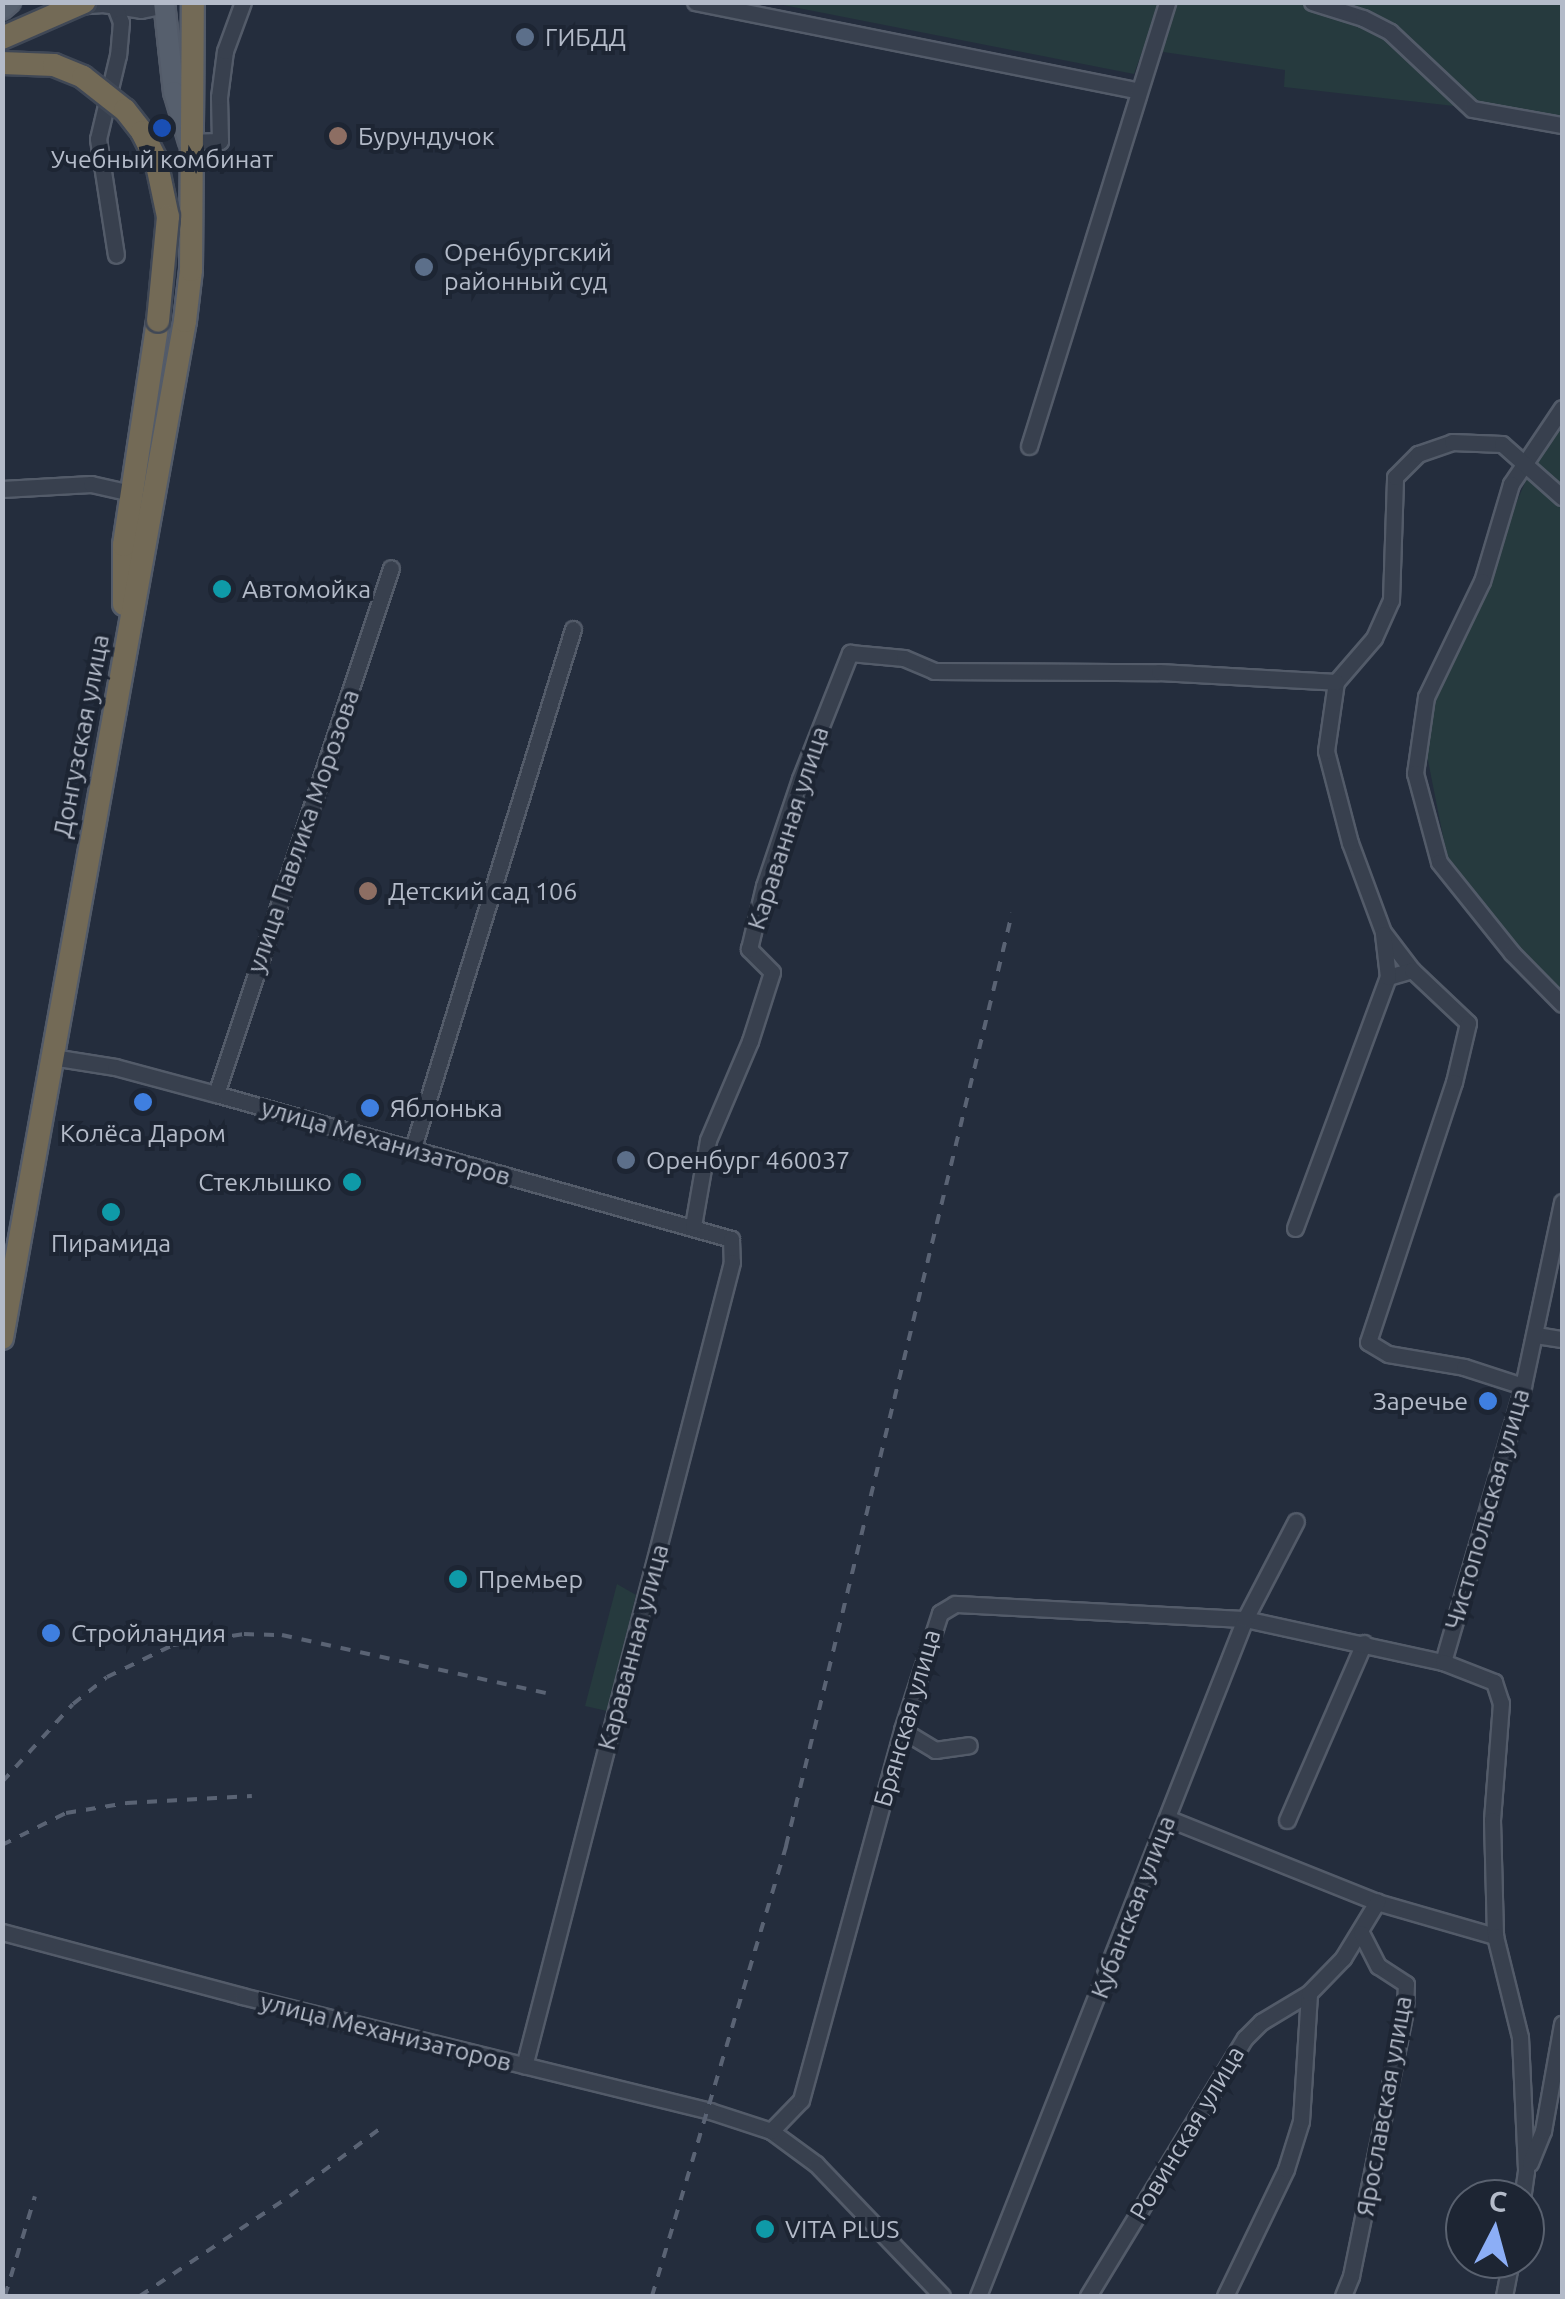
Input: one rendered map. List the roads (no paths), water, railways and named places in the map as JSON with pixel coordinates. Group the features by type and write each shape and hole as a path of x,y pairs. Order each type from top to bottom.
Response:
{"highway":[{"path":"2,36 84,2"},
{"name":"Донгузская улица","path":"2,1338 185,321 191,270 193,2"},
{"path":"2,64 54,65 83,76 125,110 156,160 168,217 158,320 131,492 122,588 127,636"}],"main road":[{"path":"2,9 10,2"},
{"name":"Донгузская улица","path":"165,4 174,92 189,142"}],"street":[{"path":"189,142 220,142 219,97 225,51 243,2"},
{"path":"694,2 1137,90"},
{"path":"1029,446 1167,2"},
{"path":"1312,2 1363,18 1390,32 1472,109 1562,125"},
{"path":"2,36 67,7 165,4"},
{"path":"108,5 121,22 118,55 98,139 116,255"},
{"path":"1562,408 1511,484 1482,581 1426,697 1416,772 1438,862 1512,953 1562,1004"},
{"path":"1295,1228 1388,977 1383,932 1350,843 1326,751 1336,682 1374,638 1391,600 1395,478 1418,454 1452,442 1502,444 1562,497"},
{"path":"2,489 91,484 131,492"},
{"name":"улица Павлика Морозова","path":"216,1094 391,568"},
{"path":"413,1148 572,629"},
{"name":"Караванная улица","path":"693,1226 708,1140 750,1042 772,972 750,949 764,886 850,652 904,658 934,671 1159,672 1336,682"},
{"path":"1383,932 1412,970 1468,1023 1454,1082 1368,1342 1388,1354 1464,1366 1524,1386"},
{"path":"1388,977 1412,970"},
{"name":"улица Механизаторов","path":"52,1057 116,1067 720,1233"},
{"name":"Чистопольская улица","path":"1525,2179 1520,2037 1496,1936 1492,1820 1502,1703 1494,1682 1442,1662 1524,1386 1562,1202"},
{"name":"Караванная улица","path":"524,2066 734,1251 731,1239 720,1233"},
{"path":"1536,1336 1562,1340"},
{"name":"Кубанская улица","path":"978,2296 1245,1619 1296,1521"},
{"name":"Брянская улица","path":"771,2131 802,2100 902,1730 940,1613 955,1604 1245,1619 1442,1662"},
{"path":"1287,1820 1364,1643"},
{"path":"902,1730 935,1750 969,1745"},
{"path":"1168,1818 1377,1902 1496,1936"},
{"name":"Ровинская улица","path":"1088,2296 1244,2038 1261,2022 1309,1993 1361,1932 1377,1902"},
{"name":"улица Механизаторов","path":"2,1932 710,2111 771,2131 816,2164 942,2296"},
{"name":"Ярославская улица","path":"1343,2296 1351,2276 1406,2011 1406,1984 1378,1966 1361,1932"},
{"path":"1224,2296 1286,2168 1300,2121 1309,1993"},
{"path":"1526,2172 1543,2131 1562,2024"}],"railway":[{"path":"652,2296 786,1846 1012,913"},
{"path":"2,1782 73,1704 107,1677 173,1645 244,1634 282,1635 556,1695"},
{"path":"2,1845 66,1813 127,1803 252,1796"},
{"path":"140,2296 290,2196 381,2128"},
{"path":"5,2296 35,2196"}],"place":[{"name":"ГИБДД","path":"525,37"},
{"name":"Учебный комбинат","path":"162,128"},
{"name":"Бурундучок","path":"338,136"},
{"name":"Оренбургский районный суд","path":"424,267"},
{"name":"Автомойка","path":"222,589"},
{"name":"Детский сад 106","path":"368,891"},
{"name":"Колёса Даром","path":"143,1102"},
{"name":"Яблонька","path":"370,1108"},
{"name":"Оренбург 460037","path":"626,1160"},
{"name":"Стеклышко","path":"352,1182"},
{"name":"Пирамида","path":"111,1212"},
{"name":"Заречье","path":"1488,1401"},
{"name":"Премьер","path":"458,1579"},
{"name":"Стройландия","path":"51,1633"},
{"name":"VITA PLUS","path":"765,2229"}]}
